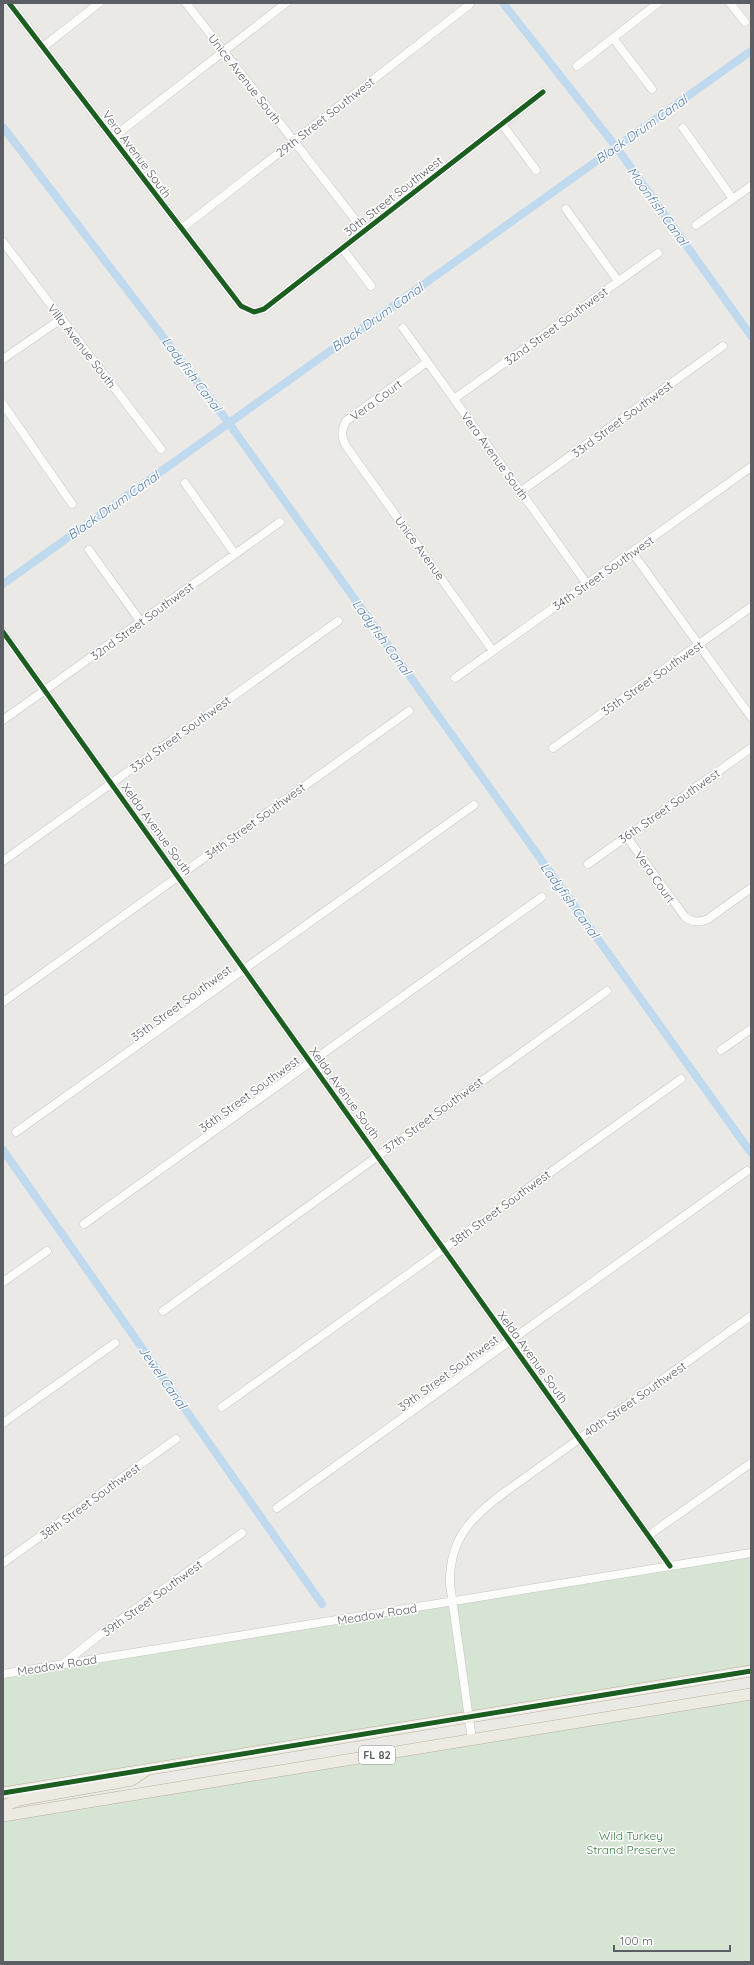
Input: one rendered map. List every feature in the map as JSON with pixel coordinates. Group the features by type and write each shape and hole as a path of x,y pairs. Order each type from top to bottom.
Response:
{"highway":[{"name":"FL 82","path":"3,1793 751,1671"},
{"name":"FL 82","path":"3,1816 751,1694"},
{"path":"3,1810 6,1805 19,1800 132,1780 149,1769"}],"street":[{"name":"Vera Avenue South","path":"9,3 241,306 254,312"},
{"path":"43,47 99,3"},
{"name":"Unice Avenue South","path":"186,3 364,231"},
{"path":"112,138 286,3"},
{"path":"577,66 658,3"},
{"path":"730,3 745,22"},
{"name":"29th Street Southwest","path":"181,229 469,5"},
{"path":"613,38 652,88"},
{"name":"30th Street Southwest","path":"254,312 264,309 543,92"},
{"path":"502,124 536,170"},
{"path":"683,128 734,199"},
{"path":"696,225 751,186"},
{"path":"566,209 618,281"},
{"name":"Villa Avenue South","path":"3,242 161,449"},
{"path":"342,248 371,286"},
{"name":"32nd Street Southwest","path":"454,399 658,253"},
{"path":"3,360 61,319"},
{"name":"Vera Avenue South","path":"403,328 587,584"},
{"name":"33rd Street Southwest","path":"520,492 724,346"},
{"name":"Vera Court","path":"346,446 342,437 342,429 346,421 427,362"},
{"path":"3,404 72,504"},
{"name":"Unice Avenue","path":"346,446 493,651"},
{"name":"34th Street Southwest","path":"455,678 751,467"},
{"path":"185,483 235,554"},
{"name":"32nd Street Southwest","path":"3,720 280,522"},
{"path":"89,550 141,622"},
{"path":"632,552 751,717"},
{"name":"35th Street Southwest","path":"553,748 751,607"},
{"name":"33rd Street Southwest","path":"3,861 338,621"},
{"name":"Xelda Avenue South","path":"3,632 378,1155 670,1566"},
{"name":"34th Street Southwest","path":"3,1002 409,711"},
{"name":"36th Street Southwest","path":"588,864 751,748"},
{"name":"35th Street Southwest","path":"16,1132 474,805"},
{"name":"Vera Court","path":"626,836 685,917 696,922 708,919 751,888"},
{"name":"36th Street Southwest","path":"84,1224 542,897"},
{"name":"37th Street Southwest","path":"163,1311 608,991"},
{"path":"721,1050 751,1029"},
{"name":"38th Street Southwest","path":"222,1407 681,1079"},
{"name":"39th Street Southwest","path":"277,1508 747,1172"},
{"path":"3,1282 47,1251"},
{"name":"40th Street Southwest","path":"472,1740 450,1580 451,1564 458,1541 470,1522 484,1508 579,1438 751,1316"},
{"path":"3,1423 115,1342"},
{"name":"38th Street Southwest","path":"3,1563 176,1440"},
{"path":"649,1535 751,1463"},
{"name":"39th Street Southwest","path":"62,1664 102,1633 242,1533"},
{"name":"Meadow Road","path":"3,1674 751,1553"}],"green space":[{"path":"751,1548 751,1667 150,1763 3,1788 3,1679 395,1612"},
{"name":"Wild Turkey Strand Preserve","path":"751,1699 751,1962 3,1962 3,1821 15,1819 17,1821 34,1815"}],"waterway":[{"name":"Moonfish Canal","path":"503,3 617,148 751,336"},
{"name":"Black Drum Canal","path":"3,584 751,51"},
{"name":"Ladyfish Canal","path":"3,127 228,422 751,1153"},
{"name":"Jewel Canal","path":"3,1150 322,1604"}],"cycle path":[{"path":"9,3 241,306 254,312 264,309 543,92"},
{"path":"3,632 670,1566"},
{"path":"3,1793 751,1671"}]}
